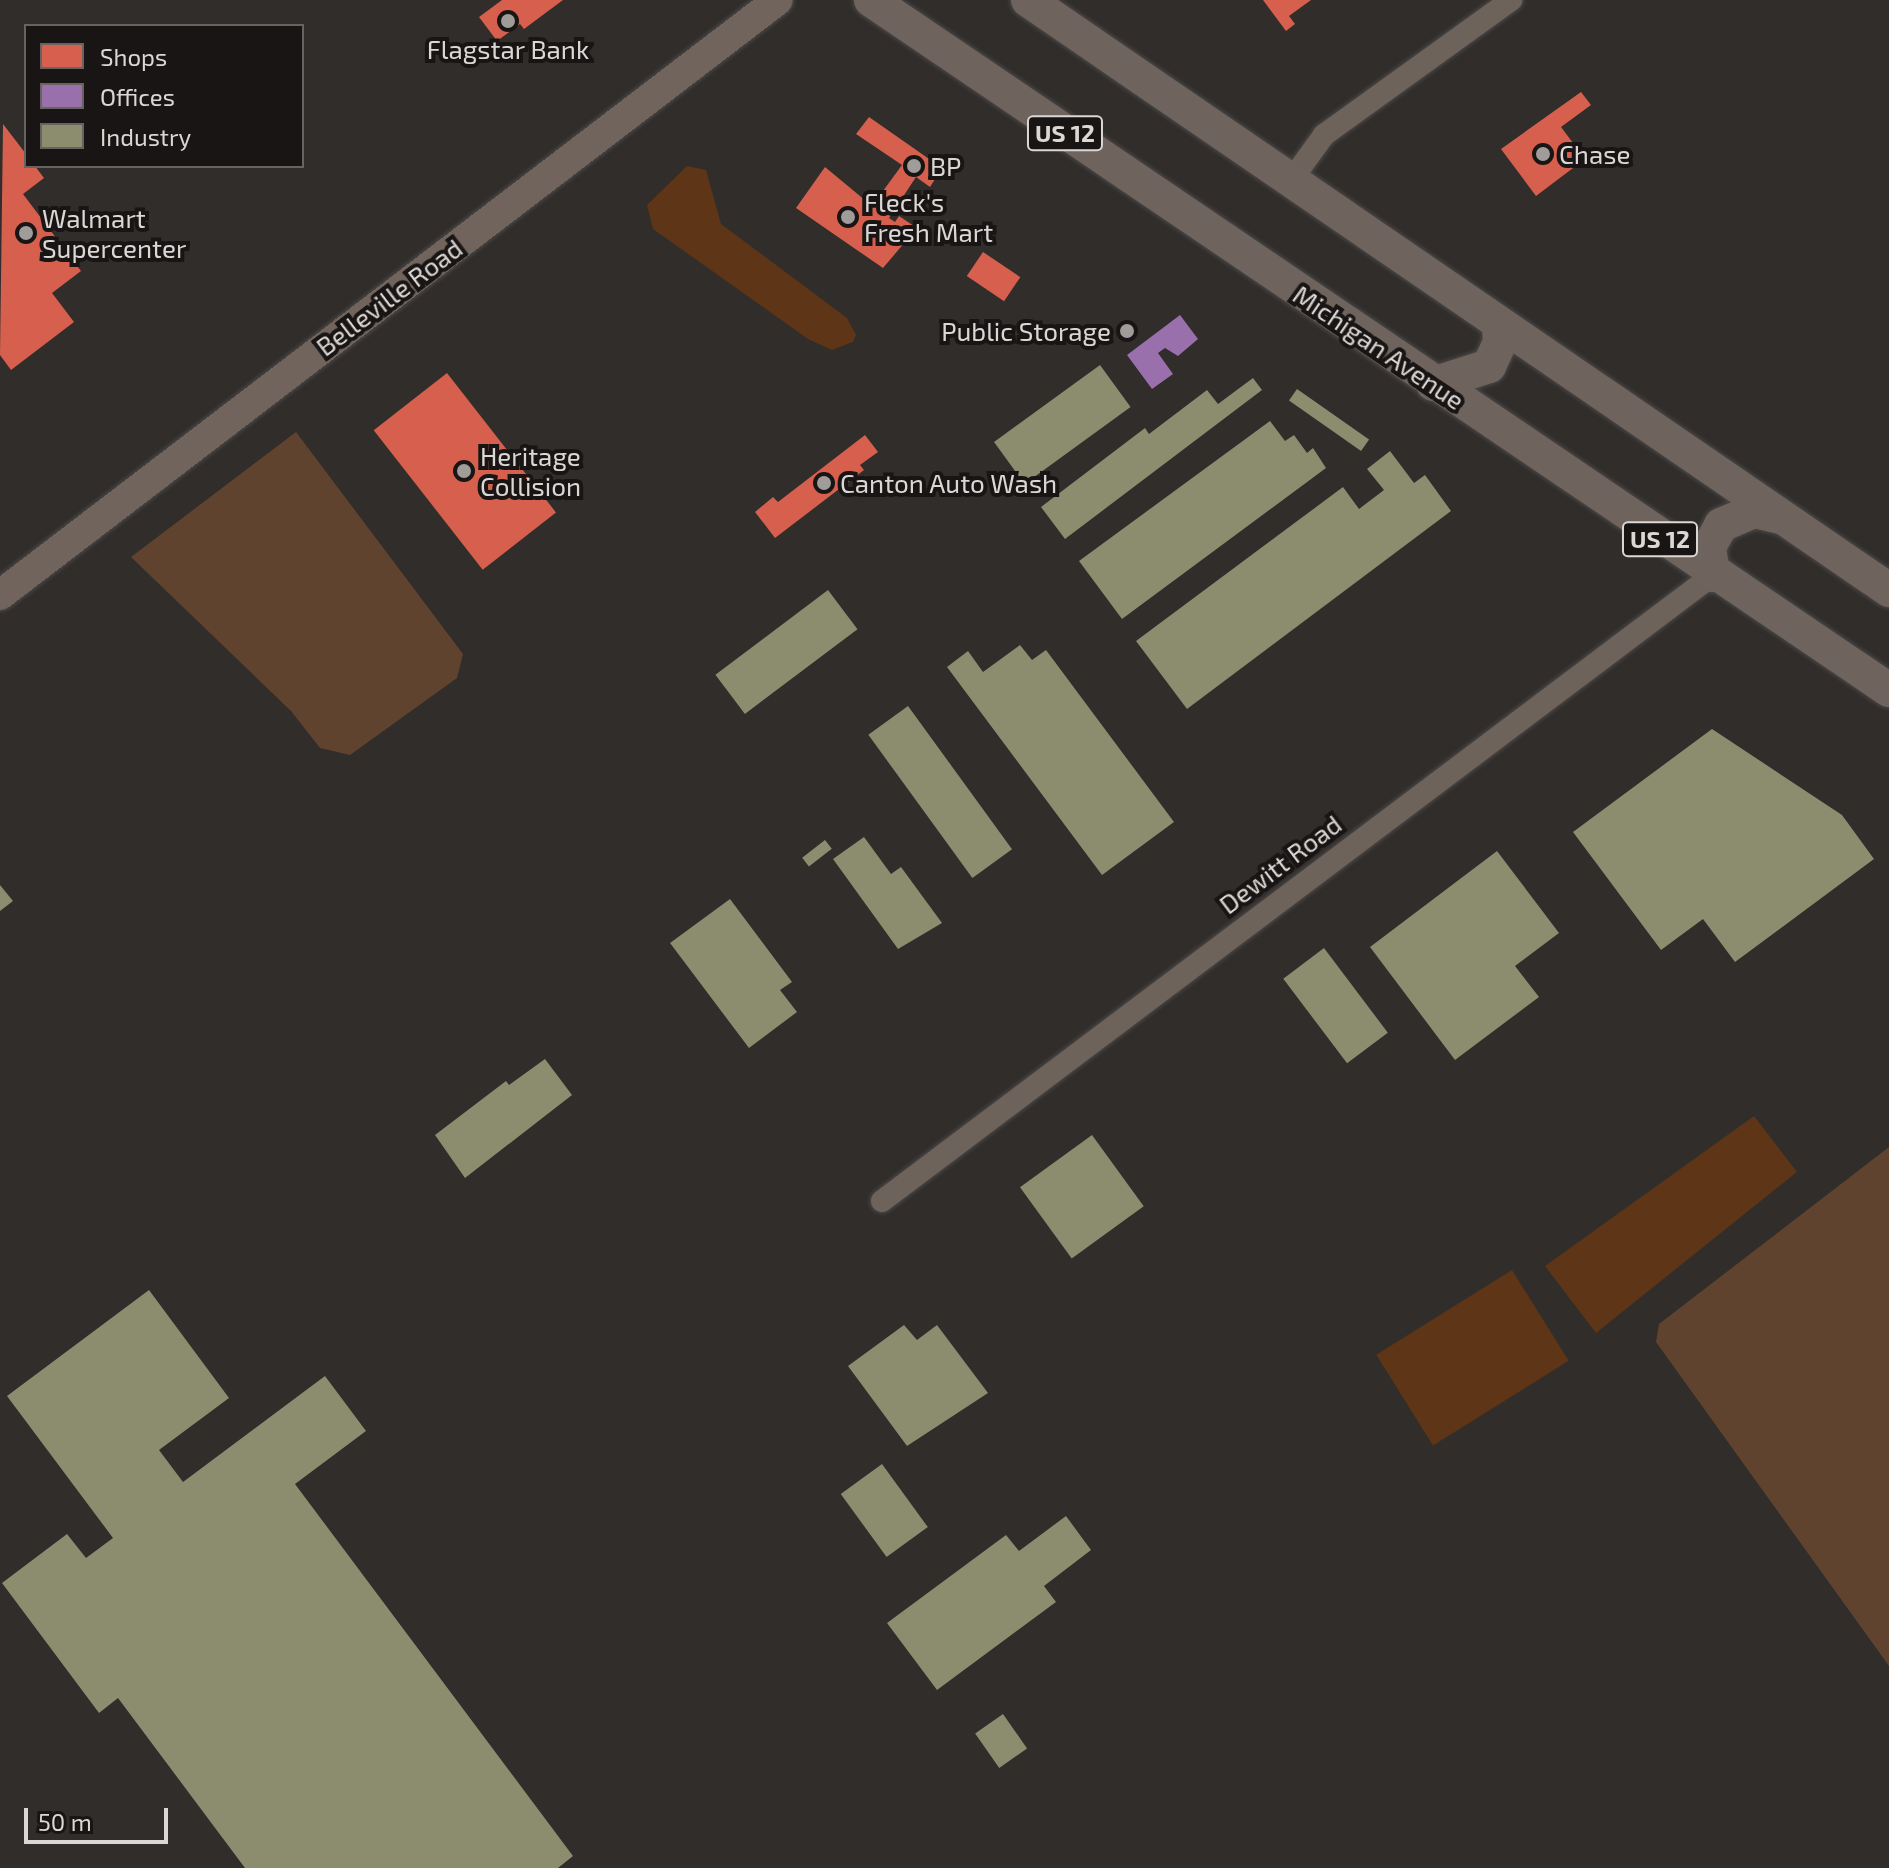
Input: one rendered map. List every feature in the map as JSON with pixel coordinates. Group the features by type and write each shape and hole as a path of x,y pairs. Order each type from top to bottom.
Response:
{"main road":[{"name":"Belleville Road","path":"0,595 778,0"},
{"name":"Michigan Avenue","path":"871,0 1713,575 1889,690"},
{"path":"1028,0 1499,327 1889,590"},
{"path":"1433,384 1489,366 1500,342 1499,327"},
{"path":"1713,575 1709,547 1721,525 1731,516 1754,511 1781,517"}],"street":[{"path":"1290,182 1333,127 1511,0"},
{"name":"Dewitt Road","path":"882,1201 1713,575"}],"shaded area":[{"path":"687,166 706,170 721,224 847,318 856,335 853,342 832,350 808,339 653,229 647,205"},
{"path":"296,432 463,654 457,678 350,755 320,748 291,711 131,557"},
{"path":"1754,1116 1797,1172 1596,1333 1545,1266"},
{"path":"1889,1147 1889,1666 1656,1342 1659,1324"},
{"path":"1512,1270 1569,1361 1433,1446 1376,1355"}],"building: Shops":[{"name":"Flagstar Bank","path":"502,0 563,0 524,29 520,24 497,41 479,17"},
{"path":"1263,0 1311,0 1289,16 1295,24 1286,31"},
{"name":"Chase","path":"1581,92 1591,105 1561,127 1585,159 1536,196 1501,149"},
{"name":"Fleck's Fresh Mart","path":"869,117 942,168 930,187 916,177 889,218 895,222 899,216 917,228 883,268 796,208 825,167 872,206 902,165 856,134"},
{"name":"Walmart Supercenter","path":"3,124 24,151 24,168 36,168 44,178 23,194 81,271 52,293 74,322 11,370 0,355"},
{"path":"983,252 1020,277 1004,301 967,276"},
{"name":"Heritage Collision","path":"447,373 556,512 483,570 374,430"},
{"name":"Canton Auto Wash","path":"865,435 878,452 860,465 864,470 775,538 755,512 773,497 778,502"}],"building: Offices":[{"path":"1180,315 1198,339 1178,356 1165,348 1158,353 1173,374 1152,389 1127,355"}],"building: Industry":[{"path":"1100,365 1131,407 1025,484 994,442"},
{"path":"1253,378 1262,390 1065,539 1041,507 1145,428 1149,434 1207,390 1218,404"},
{"path":"1297,389 1369,439 1361,451 1289,400"},
{"path":"1270,421 1285,441 1294,435 1307,453 1313,448 1326,468 1122,619 1079,561"},
{"path":"1390,451 1414,483 1425,475 1451,511 1187,709 1136,641 1343,487 1359,509 1384,490 1367,469"},
{"path":"828,590 857,629 745,714 715,675"},
{"path":"1020,645 1032,660 1046,650 1174,822 1102,875 947,667 968,651 983,672"},
{"path":"908,706 1012,849 972,878 868,735"},
{"path":"1712,729 1842,815 1874,859 1735,962 1703,919 1661,950 1573,832"},
{"path":"864,837 891,874 901,867 942,923 898,949 833,859"},
{"path":"825,840 832,849 809,867 802,858"},
{"path":"1497,851 1559,933 1515,966 1539,997 1455,1060 1370,947"},
{"path":"0,885 13,901 0,911"},
{"path":"730,899 792,982 780,990 797,1012 749,1048 670,943"},
{"path":"1324,948 1388,1033 1347,1063 1283,979"},
{"path":"545,1059 572,1095 465,1178 435,1135 506,1081 509,1085"},
{"path":"1092,1135 1144,1206 1072,1259 1020,1187"},
{"path":"149,1290 229,1398 159,1450 183,1482 325,1376 366,1431 295,1484 573,1856 558,1868 245,1868 118,1698 99,1713 2,1583 67,1534 86,1558 113,1538 7,1396"},
{"path":"904,1325 917,1340 937,1325 988,1393 907,1446 848,1366"},
{"path":"882,1464 928,1527 887,1557 841,1494"},
{"path":"1066,1516 1091,1550 1044,1586 1056,1602 937,1690 887,1623 1006,1535 1019,1551"},
{"path":"1003,1714 1027,1748 999,1768 975,1734"}],"place":[{"name":"Flagstar Bank","path":"508,21"},
{"name":"Chase","path":"1543,154"},
{"name":"BP","path":"914,166"},
{"name":"Fleck's Fresh Mart","path":"848,217"},
{"name":"Walmart Supercenter","path":"26,233"},
{"name":"Public Storage","path":"1127,331"},
{"name":"Heritage Collision","path":"464,471"},
{"name":"Canton Auto Wash","path":"824,483"}]}
